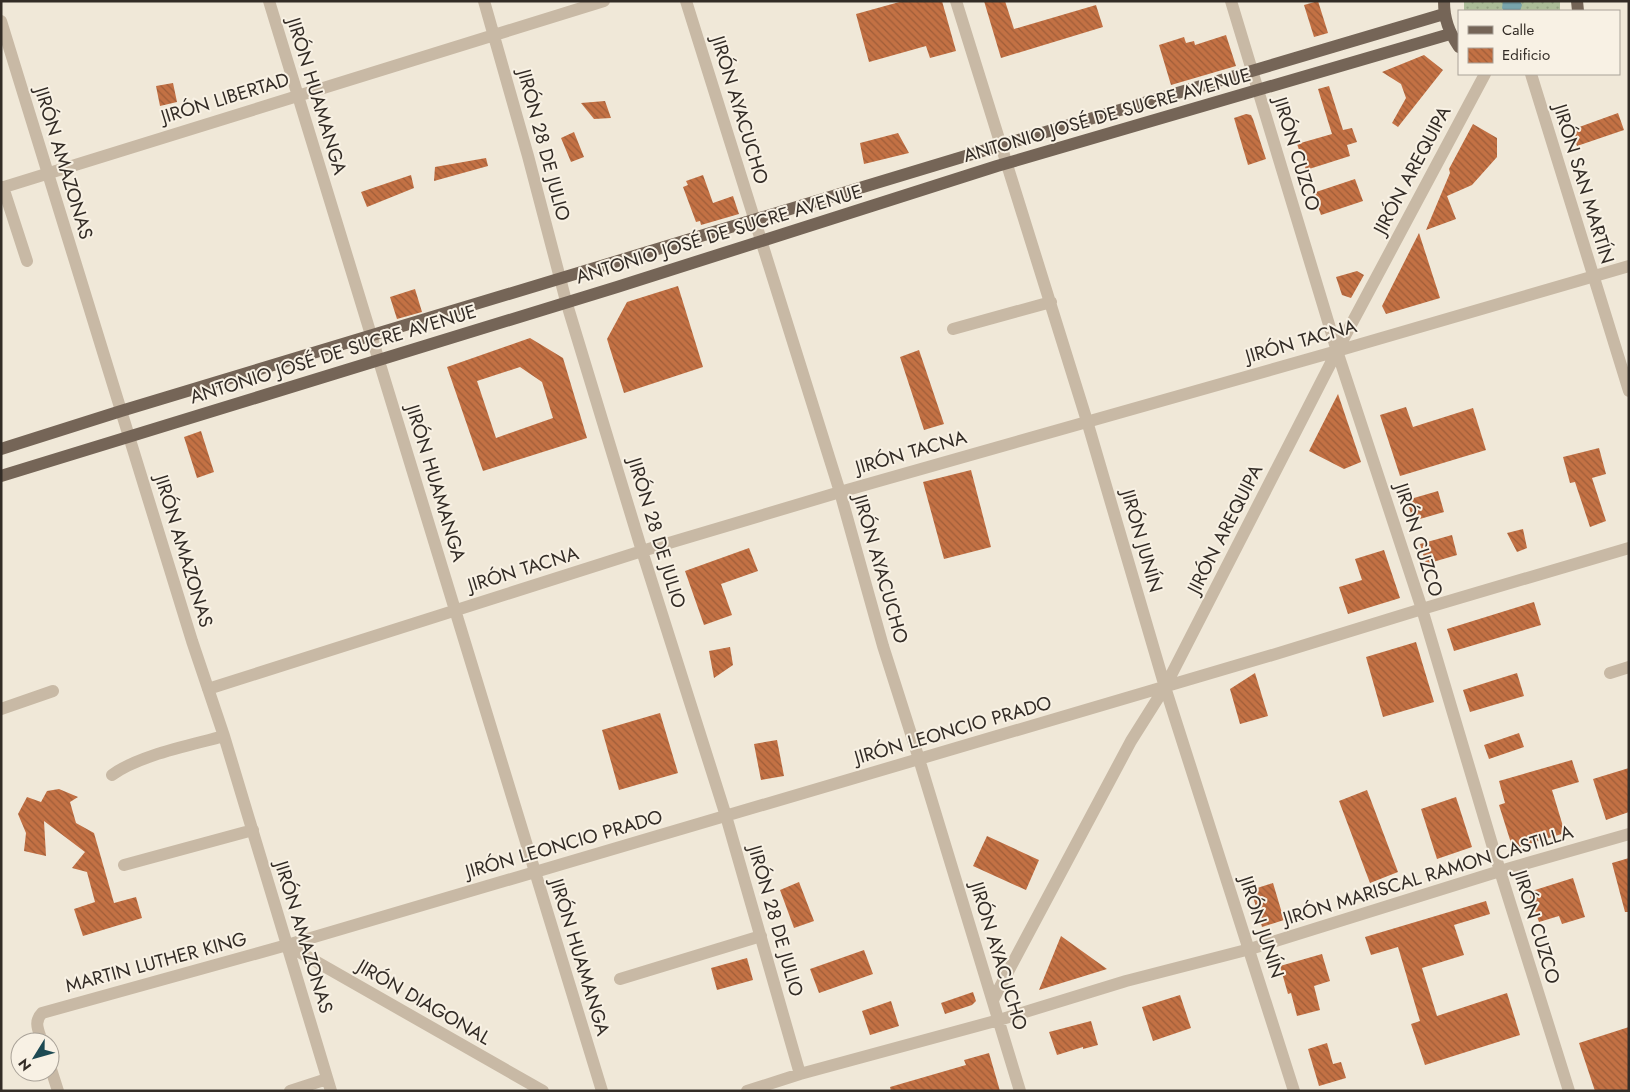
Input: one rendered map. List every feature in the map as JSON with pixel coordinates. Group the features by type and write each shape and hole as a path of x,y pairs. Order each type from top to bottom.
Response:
{"main road":[{"name":"ANTONIO JOSÉ DE SUCRE AVENUE","path":"1,449 121,411 1252,71 1444,8"},
{"path":"1444,8 1450,34 1458,46"},
{"name":"ANTONIO JOSÉ DE SUCRE AVENUE","path":"1,476 1008,164 1450,34"}],"street":[{"name":"JIRÓN HUAMANGA","path":"269,1 602,1091"},
{"name":"JIRÓN 28 DE JULIO","path":"484,1 528,156 566,302 642,552 726,816 800,1074"},
{"name":"JIRÓN LIBERTAD","path":"2,187 604,1"},
{"name":"JIRÓN AYACUCHO","path":"686,1 840,492 883,646 1020,1091"},
{"name":"JIRÓN JUNÍN","path":"956,1 1051,302 1165,687 1294,1091"},
{"name":"JIRÓN CUZCO","path":"1231,1 1336,351 1422,609 1500,871 1569,1091"},
{"name":"JIRÓN AMAZONAS","path":"1,21 192,641 253,830 329,1085"},
{"name":"JIRÓN AREQUIPA","path":"993,1000 1131,741 1165,687 1336,351 1484,75"},
{"name":"JIRÓN SAN MARTÍN","path":"1531,75 1629,391"},
{"path":"2,187 27,261"},
{"name":"JIRÓN TACNA","path":"208,689 455,610 840,492 1629,266"},
{"path":"953,329 1051,302"},
{"name":"JIRÓN LEONCIO PRADO","path":"287,945 1165,687 1629,548"},
{"path":"1610,674 1629,667"},
{"path":"1,709 53,691"},
{"path":"112,775 123,767 140,760 224,736"},
{"path":"124,865 253,830"},
{"name":"JIRÓN MARISCAL RAMON CASTILLA","path":"747,1091 800,1074 999,1020 1126,981 1250,949 1500,871 1629,834"},
{"path":"620,979 760,936"},
{"name":"MARTIN LUTHER KING","path":"39,1032 36,1023 37,1017 42,1013 287,945"},
{"name":"JIRÓN DIAGONAL","path":"287,945 543,1091"},
{"path":"290,1091 329,1085"}],"green space":[{"path":"1464,1 1560,1 1560,10 1464,10"}],"water":[{"path":"1503,1 1520,1 1522,5 1520,10 1503,10"}],"building":[{"path":"903,1 942,1 956,51 930,58 926,46 869,62 856,14"},
{"path":"984,1 1005,1 1014,29 1096,5 1103,27 1001,58"},
{"path":"1318,1 1328,33 1314,37 1304,5"},
{"path":"1226,35 1236,66 1171,85 1159,45 1184,37 1186,43 1194,41 1195,45"},
{"path":"1424,55 1443,70 1398,127 1392,123 1406,98 1401,84 1382,72"},
{"path":"173,83 177,102 160,106 156,86"},
{"path":"1329,86 1343,130 1352,128 1357,142 1347,145 1350,156 1306,170 1297,144 1332,134 1318,89"},
{"path":"605,101 611,118 594,119 581,103"},
{"path":"1618,113 1624,130 1577,146 1571,130"},
{"path":"1246,114 1251,115 1253,119 1266,159 1248,165 1234,118"},
{"path":"1473,124 1497,138 1497,157 1472,185 1447,196 1456,219 1426,230 1450,173 1449,169"},
{"path":"574,132 584,157 571,162 561,138"},
{"path":"898,133 909,153 864,164 860,143"},
{"path":"486,158 488,166 434,181 435,167"},
{"path":"411,175 414,188 367,207 361,192"},
{"path":"703,175 713,203 733,196 739,214 701,225 700,221 696,222 683,187 688,185 686,181"},
{"path":"1355,179 1363,201 1321,215 1313,193"},
{"path":"1419,233 1440,298 1386,314 1382,306"},
{"path":"1357,271 1364,275 1351,298 1342,295 1336,277"},
{"path":"678,286 703,367 624,393 607,339 627,302"},
{"path":"415,289 422,312 397,319 390,297"},
{"path":"530,338 563,358 587,438 483,471 447,367","holes":["520,367 542,382 553,418 496,438 477,381"]},
{"path":"919,350 944,424 924,430 900,357"},
{"path":"1338,394 1361,462 1344,469 1309,451"},
{"path":"1406,407 1413,427 1473,408 1486,450 1400,476 1380,415"},
{"path":"201,431 214,472 197,478 184,437"},
{"path":"1599,448 1606,474 1592,478 1606,521 1590,527 1575,482 1570,483 1563,457"},
{"path":"971,470 991,547 944,559 923,482"},
{"path":"1438,491 1444,512 1413,521 1407,500"},
{"path":"1523,529 1527,548 1517,552 1507,533"},
{"path":"1452,535 1457,555 1426,564 1420,544"},
{"path":"749,548 758,571 721,584 732,615 704,625 685,571"},
{"path":"1384,550 1400,598 1348,614 1339,587 1362,580 1355,559"},
{"path":"1534,602 1541,625 1454,651 1447,629"},
{"path":"1416,642 1434,702 1383,717 1366,657"},
{"path":"730,647 733,665 714,678 709,651"},
{"path":"1255,673 1268,716 1240,724 1230,689"},
{"path":"1517,673 1524,696 1470,712 1463,690"},
{"path":"660,713 678,773 619,790 602,730"},
{"path":"1519,733 1524,747 1489,759 1484,745"},
{"path":"777,740 784,776 761,780 754,744"},
{"path":"1572,760 1579,782 1552,790 1565,833 1519,847 1511,843 1499,805 1505,803 1499,781"},
{"path":"1629,768 1629,812 1606,820 1593,779"},
{"path":"59,789 78,797 70,802 76,823 94,833 114,903 136,897 142,918 83,936 74,909 95,902 87,872 72,868 85,852 44,821 46,856 24,851 26,833 18,814 27,797 41,802 47,791"},
{"path":"1367,790 1398,872 1370,883 1339,801"},
{"path":"1456,797 1472,847 1437,859 1421,809"},
{"path":"987,836 1039,860 1026,890 973,866"},
{"path":"1629,858 1629,912 1625,912 1612,863"},
{"path":"1573,878 1585,917 1562,924 1559,916 1539,922 1530,897 1535,890"},
{"path":"799,882 814,921 794,928 780,890"},
{"path":"1273,883 1284,920 1262,927 1251,890"},
{"path":"1486,901 1490,914 1454,925 1464,955 1422,968 1437,1016 1507,993 1520,1035 1425,1065 1411,1024 1420,1021 1398,947 1371,955 1365,937"},
{"path":"1061,936 1107,969 1039,990"},
{"path":"864,950 873,974 819,993 810,969"},
{"path":"1322,954 1330,981 1314,986 1320,1010 1297,1016 1291,993 1288,994 1280,966"},
{"path":"747,958 753,980 717,990 711,968"},
{"path":"973,992 976,1001 972,1005 945,1014 941,1003"},
{"path":"1180,995 1191,1028 1153,1041 1142,1007"},
{"path":"891,1001 899,1026 870,1035 862,1011"},
{"path":"1091,1021 1098,1045 1083,1049 1083,1047 1057,1055 1049,1032"},
{"path":"1629,1027 1629,1091 1595,1091 1579,1043"},
{"path":"1327,1043 1333,1064 1341,1062 1346,1078 1319,1086 1308,1049"},
{"path":"989,1053 1000,1091 891,1091 890,1087 966,1065 964,1060"}]}
